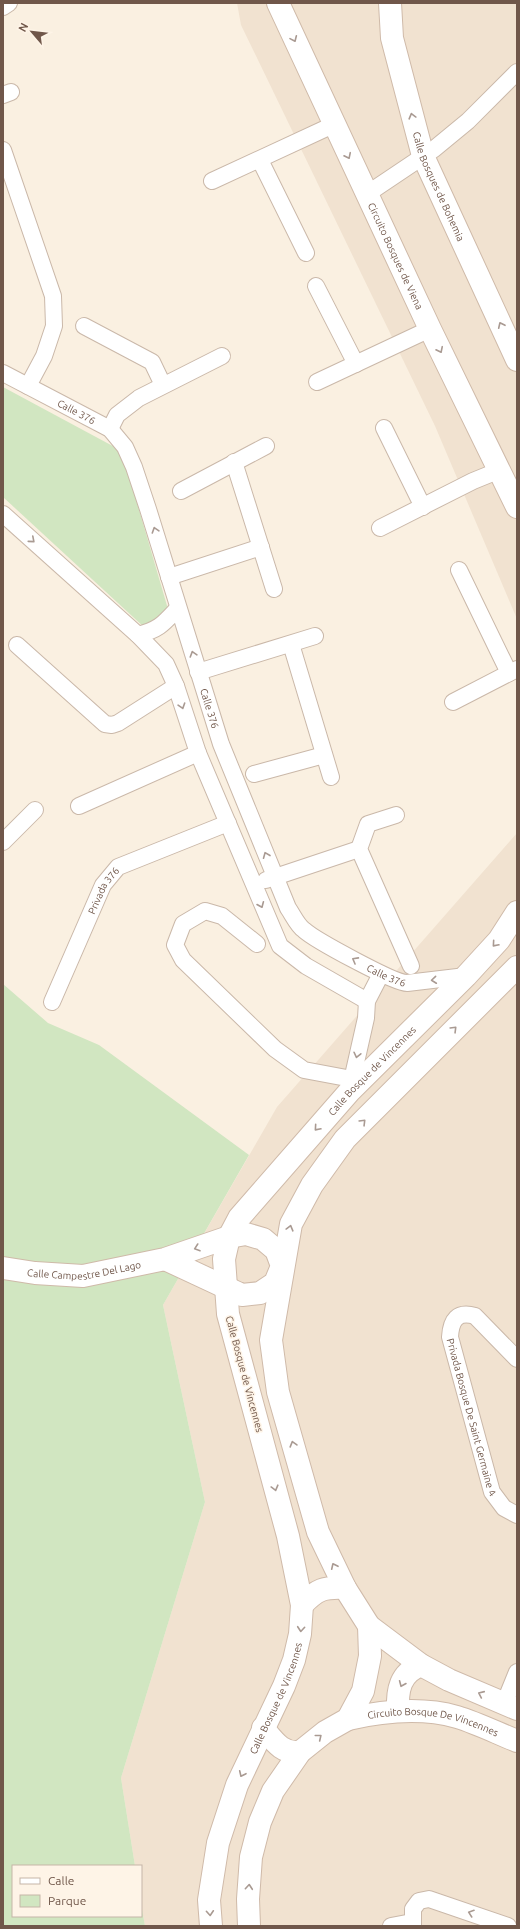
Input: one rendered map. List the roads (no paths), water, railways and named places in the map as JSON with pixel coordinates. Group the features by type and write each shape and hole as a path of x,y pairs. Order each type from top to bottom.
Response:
{"main road":[{"name":"Circuito Bosques de Viena","path":"278,3 333,125 430,329 517,506"},
{"name":"Calle Bosques de Bohemia","path":"390,3 392,38 423,156 517,360"},
{"name":"Calle Bosque de Vincennes","path":"211,1926 209,1900 218,1843 237,1785 284,1686 294,1660 300,1634 302,1604 288,1536 228,1314 224,1259 229,1237 239,1218 350,1086 466,976 499,940 517,912"},
{"path":"510,1706 449,1680 421,1664 369,1626 345,1588 318,1532 278,1392 271,1340 282,1266 291,1224 312,1185 345,1139 517,967"},
{"name":"Calle Campestre Del Lago","path":"3,1268 36,1273 83,1276 165,1259 229,1237 246,1234 263,1239 276,1250 282,1266"},
{"path":"165,1259 242,1294 260,1293 275,1282 282,1266"},
{"path":"302,1604 314,1593 329,1587 345,1588"},
{"path":"249,1926 248,1899 251,1857 260,1822 273,1791 300,1752 325,1732 348,1719 363,1691 370,1656 369,1626"},
{"path":"398,1711 397,1694 404,1678 411,1669 421,1664"},
{"name":"Circuito Bosque De Vincennes","path":"348,1719 398,1711 434,1713 457,1717 517,1741"},
{"path":"263,1728 277,1745 291,1753 300,1752"}],"street":[{"path":"3,7 9,3"},
{"path":"367,194 423,156 468,121 517,72"},
{"path":"212,180 260,160 333,125"},
{"path":"3,150 53,296 54,326 44,356 28,386"},
{"path":"260,160 306,253"},
{"path":"316,286 356,364"},
{"path":"84,326 152,362 163,385"},
{"path":"317,382 430,329"},
{"path":"110,429 117,415 139,398 222,356"},
{"name":"Calle 376","path":"3,373 110,429 125,447 134,468 170,577 178,608 221,744 274,877 288,908 303,930 381,974 403,983 466,976"},
{"path":"384,428 423,507"},
{"path":"180,491 266,446"},
{"path":"234,462 274,589"},
{"path":"380,528 473,481 500,470"},
{"path":"3,514 138,635 166,664 176,686 198,753 280,946 306,966 368,1001"},
{"path":"170,577 261,547"},
{"path":"453,702 513,671 459,570"},
{"path":"138,635 154,631 162,625 178,608"},
{"path":"198,672 315,636"},
{"path":"291,644 331,777"},
{"path":"17,645 105,724 112,726 176,686"},
{"path":"79,806 198,753"},
{"path":"254,774 324,755"},
{"path":"3,842 35,810"},
{"path":"396,815 368,824 359,849 411,966"},
{"name":"Privada 376","path":"52,1002 103,885 118,867 228,823"},
{"path":"253,885 359,849"},
{"path":"257,944 222,916 205,911 183,924 175,945 183,960 275,1049 304,1070 350,1086 366,1018 368,1001 381,974"},
{"name":"Privada Bosque De Saint Germaine 4","path":"517,1359 475,1316 466,1313 457,1317 451,1326 450,1337 492,1492 504,1508 517,1515"},
{"path":"510,1706 517,1672"},
{"path":"391,1926 413,1924 413,1909 419,1901 429,1899 508,1926"}]}
